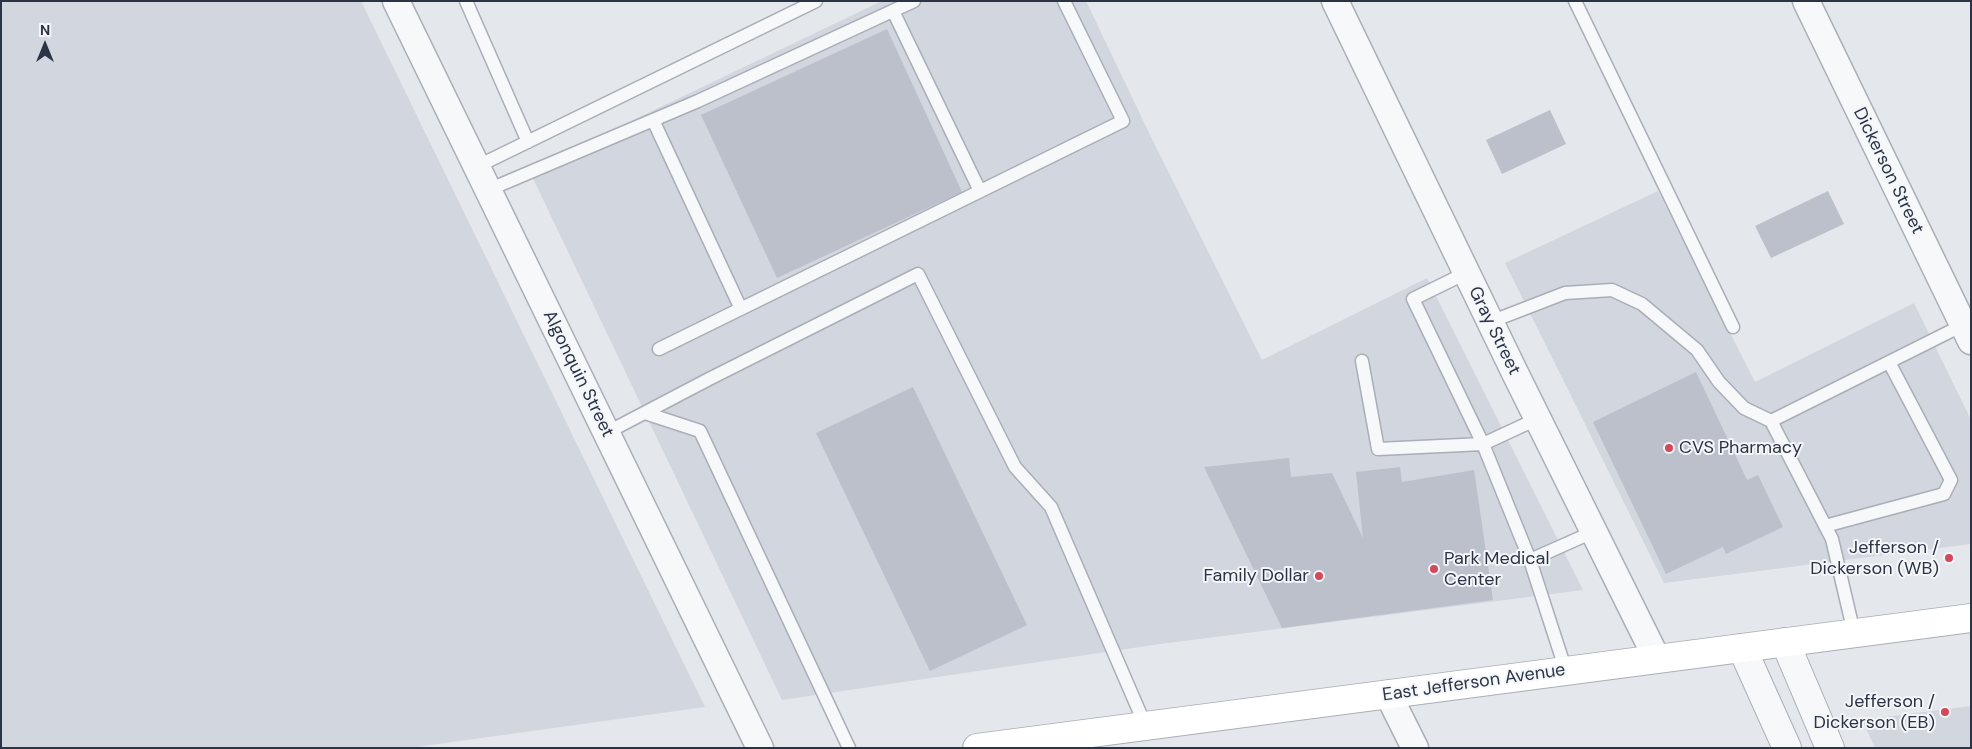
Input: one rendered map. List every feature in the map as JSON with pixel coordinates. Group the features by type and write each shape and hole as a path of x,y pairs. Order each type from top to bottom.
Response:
{"main road":[{"name":"East Jefferson Avenue","path":"977,748 1015,745 1971,618"}],"street":[{"name":"Algonquin Street","path":"396,1 760,748"},
{"name":"Gray Street","path":"1335,1 1537,419 1657,659"},
{"name":"Dickerson Street","path":"1806,1 1967,333"},
{"path":"1785,642 1830,748"},
{"path":"1742,648 1787,748"},
{"path":"1388,694 1415,748"}],"lane":[{"path":"466,1 528,142"},
{"path":"476,167 816,1"},
{"path":"488,190 653,120 914,1"},
{"path":"659,349 1123,121 1064,1"},
{"path":"1575,1 1733,327"},
{"path":"892,11 980,191"},
{"path":"653,120 742,309"},
{"path":"1466,273 1413,299 1483,444 1530,560 1566,671"},
{"path":"606,434 918,274 1015,467 1051,507 1146,727"},
{"path":"1490,322 1565,293 1612,290 1642,304 1698,350 1720,382 1744,408 1770,421 1832,539 1854,633"},
{"path":"1770,421 1889,362 1967,333"},
{"path":"1362,361 1378,449 1483,444 1537,419"},
{"path":"1825,526 1944,494 1951,480 1889,362"},
{"path":"645,413 700,431 849,748"},
{"path":"1530,560 1593,532"}],"shaded area":[{"path":"1,1 361,1 705,707 409,748 1,748"},
{"path":"882,1 1086,1 1151,137 1262,360 1427,278 1583,590 1160,644 782,700 529,170"},
{"path":"1658,191 1755,382 1914,303 1971,420 1971,544 1664,583 1505,263"},
{"path":"1971,706 1971,748 1875,748 1862,720"}],"building":[{"path":"887,29 962,192 777,278 701,115"},
{"path":"1550,110 1566,144 1502,174 1486,140"},
{"path":"1828,191 1844,224 1771,258 1755,226"},
{"name":"CVS Pharmacy","path":"1696,372 1747,480 1758,475 1783,527 1726,554 1723,547 1666,574 1593,422"},
{"path":"913,387 1027,625 930,671 816,433"},
{"path":"1289,458 1291,477 1332,473 1363,538 1356,472 1400,467 1402,482 1474,470 1493,600 1282,628 1204,467"}],"place":[{"name":"CVS Pharmacy","path":"1669,448"},
{"name":"Jefferson / Dickerson (WB)","path":"1949,558"},
{"name":"Park Medical Center","path":"1434,569"},
{"name":"Family Dollar","path":"1319,576"},
{"name":"Jefferson / Dickerson (EB)","path":"1945,712"}]}
